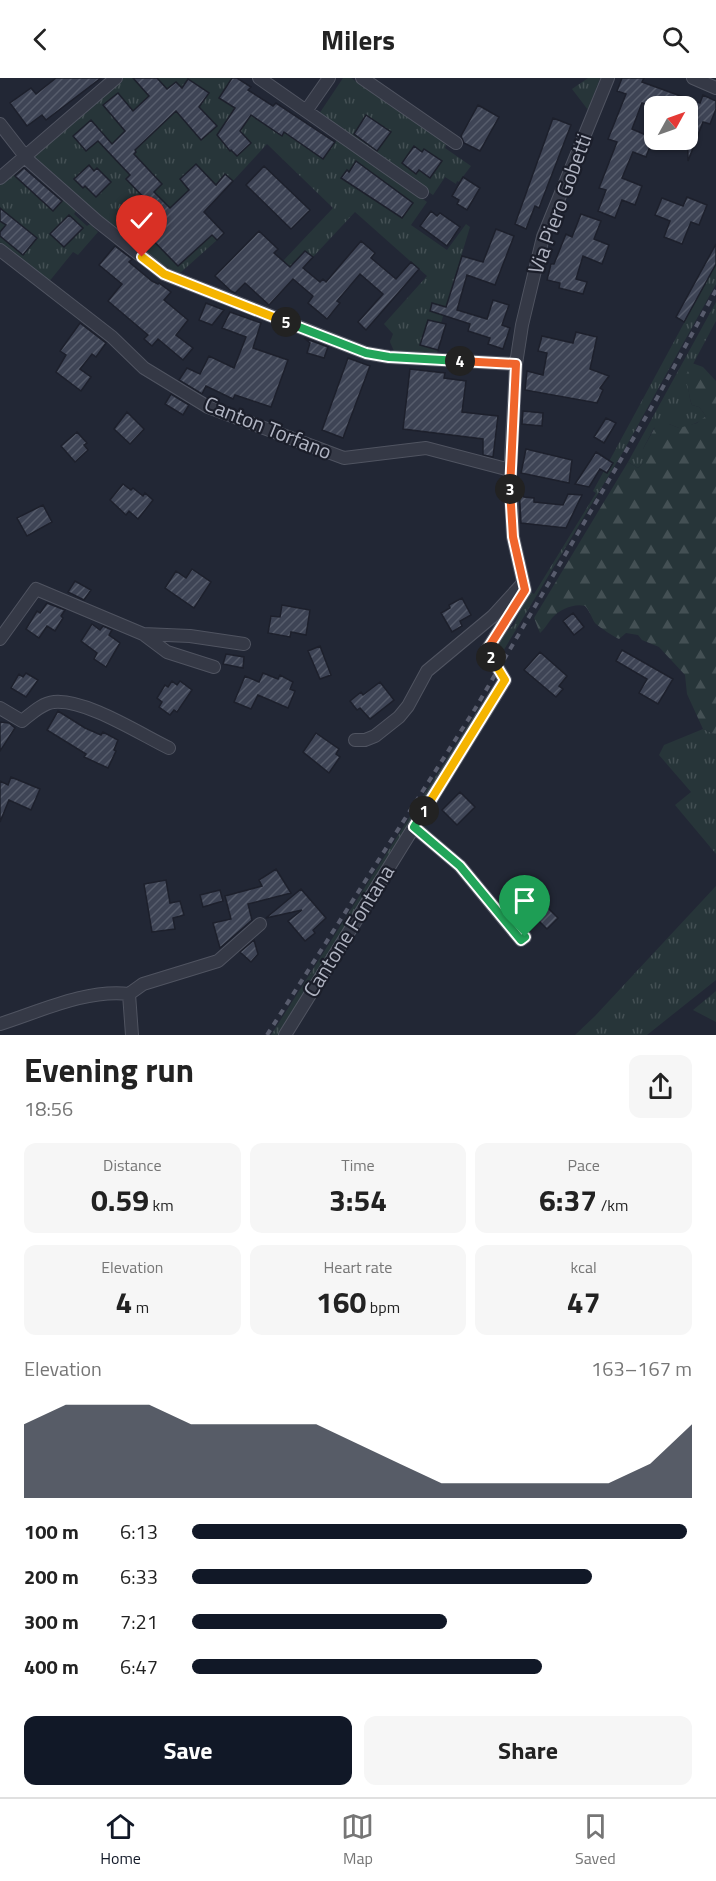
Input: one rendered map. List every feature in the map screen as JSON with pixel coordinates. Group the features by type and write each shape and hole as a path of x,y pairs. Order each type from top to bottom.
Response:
{"street":[{"path":"0,178 116,78"},
{"path":"259,78 422,192"},
{"path":"306,111 329,78"},
{"path":"362,78 456,143"},
{"name":"Via Piero Gobetti","path":"523,582 513,537 510,470 516,364 531,284 543,237 608,78"},
{"path":"693,78 716,88"},
{"path":"0,124 25,157 124,243 164,274 366,353 389,357 516,364"},
{"name":"Canton Torfano","path":"0,250 112,337 144,368 208,406 344,458 426,448 510,470"},
{"path":"355,740 365,740 375,736 399,717 408,706 427,670 492,616 523,582"},
{"path":"523,582 525,590 487,650 505,680 414,827 460,866 521,940 525,937"},
{"path":"0,639 36,589 143,634 167,652 214,667"},
{"path":"143,634 190,636 244,644"},
{"path":"0,708 22,721 52,702 74,704 91,709 169,748"},
{"name":"Cantone Fontana","path":"285,1035 414,827"},
{"path":"0,1024 86,997 111,992 129,994 143,984 218,961 260,924"},
{"path":"129,994 132,1035"}],"green space":[{"path":"120,78 232,78 235,106 230,116 244,125 251,115 281,136 284,132 323,159 338,138 427,202 411,225 447,250 466,224 470,227 441,323 428,321 421,345 438,350 437,353 394,351 390,342 393,334 384,324 427,276 355,212 313,257 305,251 290,267 283,261 333,208 267,144 233,181 225,174 187,217 204,227 217,240 179,274 147,255 91,209 32,156"},
{"path":"343,78 351,78 447,143 445,148 471,166 459,182 457,181 456,184 445,177 433,195 317,117"},
{"path":"588,78 600,78 588,110 572,89"},
{"path":"15,175 53,210 64,199 76,211 74,214 98,232 78,255 73,252 48,283 0,244 0,181 5,177"},
{"path":"716,264 716,284 623,452 499,658 494,649 514,625 529,591 534,594 596,493 593,491"},
{"path":"716,302 716,321 685,379 692,405 699,407 706,416 703,420 684,428 669,424 654,428 643,449 643,463 638,468 628,462"},
{"path":"692,363 703,367 716,381 716,735 703,729 687,694 685,675 659,647 642,640 638,635 626,633 619,639 617,638 595,623 585,606 581,605 560,611 540,633 534,618 628,462 638,468 643,463 643,449 659,420 666,420 669,424 679,428 697,423 706,416 699,407 692,405 684,379"},
{"path":"493,686 495,687 279,1035 271,1035"},
{"path":"703,729 716,735 716,854 675,805 691,792 659,755 664,745"},
{"path":"716,886 716,980 647,1035 575,1035 595,1016"},
{"path":"716,991 716,1022 693,1010"}],"building":[{"path":"56,78 101,78 46,120 42,115 27,126 10,103 31,88 36,94"},
{"path":"133,78 157,78 167,89 176,82 182,88 188,79 209,93 199,107 217,126 201,140 176,111 135,150 134,154 162,184 154,192 170,208 189,190 180,179 196,164 216,185 225,174 233,181 204,212 224,233 217,240 212,235 178,266 135,222 152,206 126,179 130,175 98,141 86,151 73,136 91,120 112,144 125,131 103,105 118,93 133,111 149,96"},
{"path":"232,78 237,78 251,87 248,90 273,106 276,103 335,142 323,159 284,132 282,136 251,115 240,131 251,143 237,156 230,151 217,135 235,108 219,98"},
{"path":"622,78 644,78 642,82 681,96 644,96 644,104 642,103 632,129 644,134 644,150 649,150 646,157 633,152 622,178 642,186 635,205 622,200 615,218 598,211 606,190 599,188 617,142 608,139 626,94 617,91"},
{"path":"703,95 716,101 716,109 710,124 703,122 698,135 698,102 700,103"},
{"path":"478,105 499,117 480,151 464,143 461,136"},
{"path":"366,115 391,132 377,151 354,134"},
{"path":"553,118 571,125 539,208 535,206 526,229 515,224"},
{"path":"414,146 422,152 424,149 442,161 430,178 419,170 416,174 402,163"},
{"path":"688,150 692,150 688,161"},
{"path":"356,161 413,203 402,218 341,178 347,170 349,172"},
{"path":"89,165 94,171 97,168 111,182 96,197 74,179"},
{"path":"264,166 310,210 291,229 246,185"},
{"path":"24,168 62,201 53,211 15,176"},
{"path":"463,177 480,188 467,210 457,204 459,200 452,196"},
{"path":"687,197 707,205 699,225 691,222 682,244 664,237 670,221 655,215 662,198 683,206"},
{"path":"0,208 37,238 23,255 0,236 0,232 6,225 0,221"},
{"path":"431,211 437,216 440,213 460,227 447,246 420,226"},
{"path":"581,214 601,221 594,239 609,245 602,264 583,256 576,279 587,282 583,294 559,288 560,283 547,280 551,264 554,264 566,234 572,237"},
{"path":"69,215 83,228 64,247 50,234"},
{"path":"496,229 514,236 495,285 467,275 457,310 487,319 493,300 509,305 502,325 510,328 503,349 488,344 490,338 468,331 470,324 430,311 432,303 446,307 462,256 483,262"},
{"path":"259,231 278,249 274,253 290,267 305,251 313,257 303,268 320,282 323,279 326,282 361,241 375,253 371,258 396,279 411,262 419,269 366,330 358,322 383,294 360,274 337,301 340,303 327,319 308,303 313,296 293,279 269,305 245,283 235,293 231,291 215,276"},
{"path":"716,244 716,264 684,322 676,317"},
{"path":"115,246 132,259 129,262 152,281 171,292 164,300 188,320 176,335 193,348 183,360 158,339 152,346 144,339 148,335 108,301 122,284 99,265"},
{"path":"206,303 224,310 212,325 199,320"},
{"path":"230,312 261,323 253,348 288,360 271,407 235,395 233,399 206,386 202,394 179,380 187,368 200,374 209,356 234,368 246,337 222,328"},
{"path":"428,320 446,324 438,350 420,345"},
{"path":"80,323 106,343 96,357 92,354 80,369 91,377 81,391 56,372 66,355 60,351"},
{"path":"576,332 597,337 590,369 609,376 600,388 603,390 597,403 525,390 527,371 543,375 547,353 538,351 542,336 573,343"},
{"path":"304,338 328,347 324,358 307,353 310,343"},
{"path":"348,358 370,366 343,438 322,430"},
{"path":"410,369 445,373 444,378 466,381 462,412 498,416 493,457 483,455 483,439 403,429"},
{"path":"171,394 189,405 183,415 165,404"},
{"path":"523,411 543,413 542,426 522,424"},
{"path":"127,412 144,429 130,444 114,429"},
{"path":"606,418 616,423 604,443 594,437"},
{"path":"77,432 87,443 84,445 88,450 75,462 61,446"},
{"path":"526,449 572,460 569,483 521,473"},
{"path":"596,452 613,463 607,473 600,469 589,487 575,484"},
{"path":"123,484 143,496 145,493 153,500 138,519 129,511 126,515 110,500"},
{"path":"519,486 524,497 534,498 534,502 563,505 568,494 582,495 566,528 521,523"},
{"path":"43,505 52,522 27,536 17,518"},
{"path":"192,569 211,582 194,608 165,588 176,571 186,578"},
{"path":"75,581 91,590 84,600 68,592"},
{"path":"462,598 471,615 460,621 462,626 452,632 441,613 450,608 449,605"},
{"path":"47,603 65,610 55,631 47,626 39,638 26,629 37,611 40,613"},
{"path":"282,605 310,610 306,635 291,632 290,637 268,633 271,616 280,617"},
{"path":"573,613 584,627 574,635 563,621"},
{"path":"92,624 100,630 103,626 112,630 109,635 120,643 106,667 94,659 97,653 81,641"},
{"path":"320,646 331,675 320,679 308,651"},
{"path":"622,650 673,679 658,704 639,693 647,679 616,661"},
{"path":"540,652 567,676 559,686 563,689 556,697 524,670"},
{"path":"226,654 244,657 243,668 223,664"},
{"path":"26,673 38,680 26,697 11,688 19,674 23,677"},
{"path":"263,673 278,679 280,675 293,682 290,689 295,691 288,708 258,695 251,709 234,702 245,676 259,682"},
{"path":"172,681 177,685 180,681 192,690 177,712 174,710 170,715 159,707 162,702 157,698 165,685 168,687"},
{"path":"380,682 394,700 370,719 360,708 357,710 350,701 361,692 363,695"},
{"path":"58,711 85,728 101,735 103,732 118,740 114,750 116,751 108,768 84,757 86,754 47,730"},
{"path":"0,722 9,723 15,728 0,751"},
{"path":"316,733 339,749 336,754 340,757 329,773 303,752"},
{"path":"11,777 40,789 31,810 9,800 0,822 0,781 8,785"},
{"path":"460,792 475,807 457,825 442,810"},
{"path":"276,869 291,893 248,904 252,920 220,948 213,923 231,919 225,896 262,886 259,880"},
{"path":"166,880 170,903 180,901 184,915 173,918 175,929 152,932 144,884"},
{"path":"301,889 326,918 313,930 315,933 305,941 288,921 302,910 266,918"},
{"path":"220,890 223,901 203,907 200,895"},
{"path":"544,904 558,918 547,929 533,915"},
{"path":"254,940 258,954 251,962 240,952"}],"railway":[{"path":"267,1035 475,709 657,398 716,290"}],"route":[{"path":"142,257 164,274 182,282 366,353 389,357 516,364 510,477 513,537 525,590 487,650 505,680 414,827 460,866 521,940 525,937"}]}
